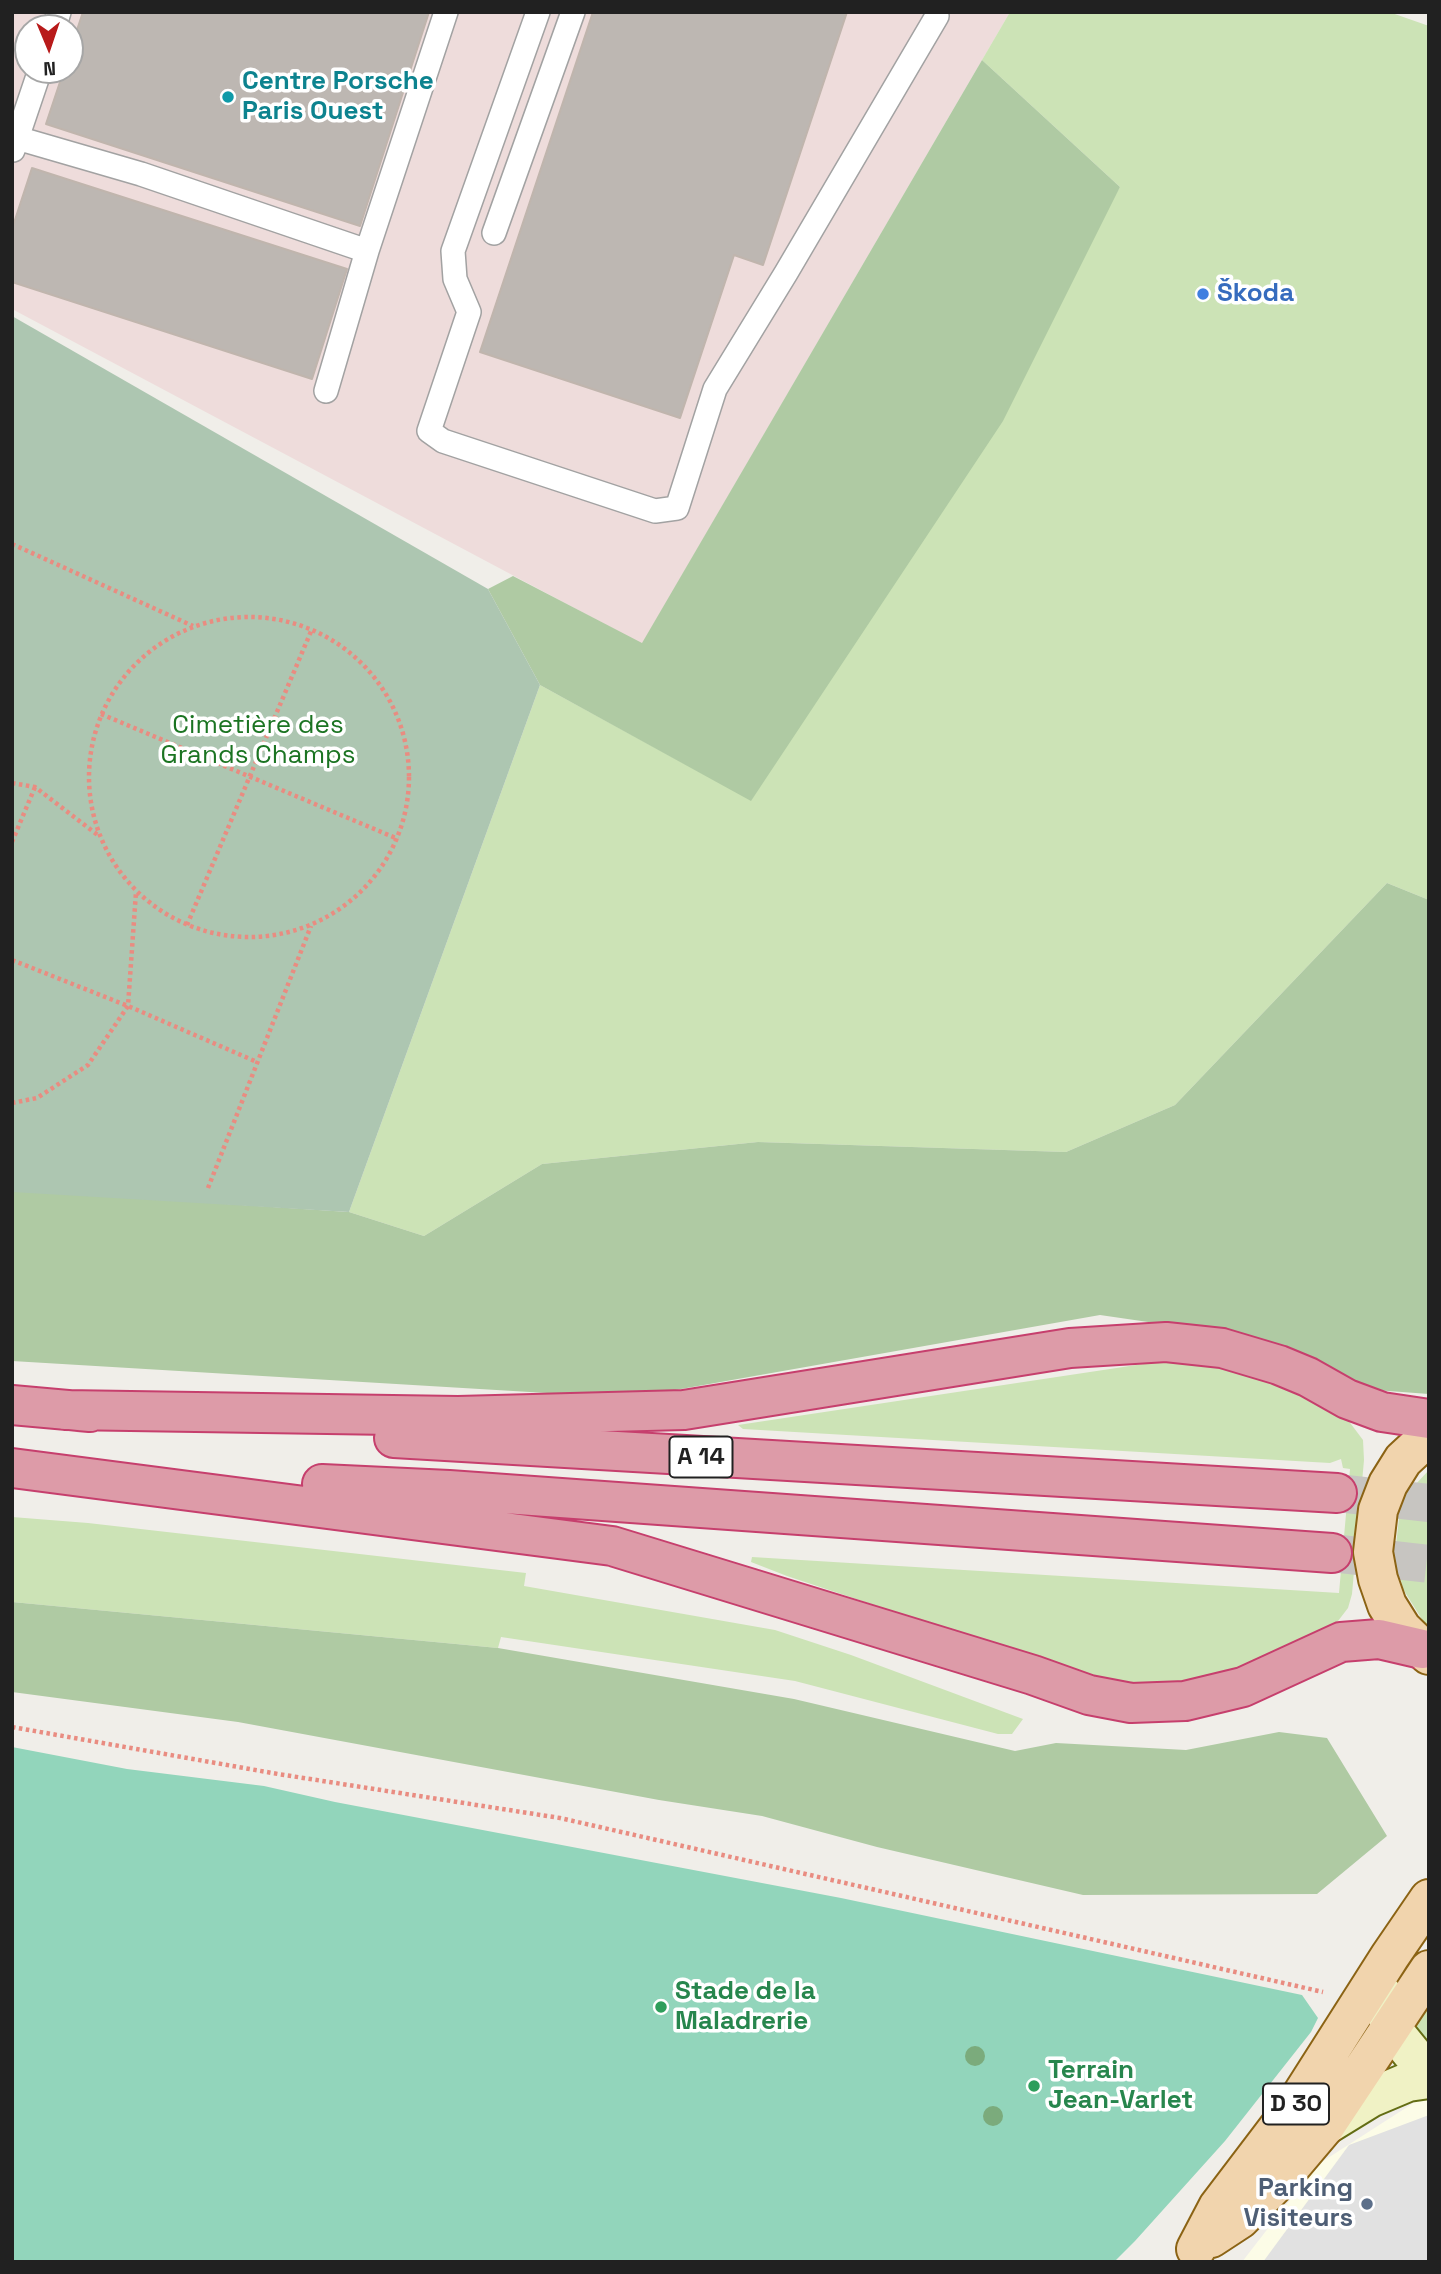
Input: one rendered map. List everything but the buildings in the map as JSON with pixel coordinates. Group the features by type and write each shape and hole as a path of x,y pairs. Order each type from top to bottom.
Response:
{"highway":[{"path":"65,1409 458,1416 684,1410 1070,1348 1166,1342 1222,1348 1308,1377 1347,1399 1382,1412 1429,1419"},
{"name":"A 14","path":"12,1405 453,1443 1337,1493"},
{"name":"A 14","path":"12,1468 449,1490 1332,1553"},
{"path":"61,1472 612,1546 1020,1671 1089,1695 1132,1703 1185,1701 1242,1687 1341,1642 1379,1639 1425,1652"}],"main road":[{"path":"1425,1652 1402,1629 1382,1593 1375,1566 1374,1537 1378,1510 1388,1484 1404,1460 1429,1436"},
{"name":"D 30","path":"1189,2255 1218,2207 1294,2107 1429,1899"},
{"name":"D 30","path":"1189,2255 1240,2219 1282,2177 1326,2125 1429,1970"}],"street":[{"path":"1390,1956 1383,1985 1384,2008 1392,2029 1414,2056 1429,2066"},
{"path":"1326,2125 1370,2098 1408,2082 1429,2079"}],"lane":[{"path":"326,391 366,251 446,12"},
{"path":"538,12 453,251 455,279 469,312 429,431 443,441 655,511 677,508 715,389 910,63 937,16 936,12"},
{"path":"494,233 573,12"},
{"path":"35,84 15,144 141,174 366,251"}],"path":[{"path":"12,544 193,626"},
{"path":"233,617 273,618 312,629 354,656 387,694 406,740 410,790 398,839 377,875 347,905 311,926 270,936 228,936 187,925 160,911 136,891 115,866 100,837 89,797 89,769 101,714 123,677 155,647 193,626 233,617"},
{"path":"187,925 312,629"},
{"path":"101,714 398,839"},
{"path":"12,783 35,787 100,837"},
{"path":"12,842 35,787"},
{"path":"12,1103 37,1098 88,1065 128,1006 136,891"},
{"path":"208,1188 311,926"},
{"path":"12,960 128,1006 257,1062"},
{"path":"12,1727 278,1774 560,1818 1362,2001"}],"shaded area":[{"path":"12,12 1010,12 642,644 12,309"},
{"name":"Parking Visiteurs","path":"1429,2093 1429,2262 1242,2262 1317,2165"},
{"name":"Parking Visiteurs","path":"1429,2115 1429,2262 1263,2262 1349,2145"}],"green space":[{"path":"1010,12 1389,12 1429,26 1429,900 1387,883 1175,1105 1066,1152 758,1142 542,1164 424,1236 349,1212 540,685 751,800 1120,187 982,60"},
{"path":"982,60 1120,187 1003,421 751,801 540,685 488,589 513,576 642,643"},
{"name":"Cimetière des Grands Champs","path":"12,316 488,589 540,685 349,1212 12,1192"},
{"path":"1387,883 1429,900 1429,1394 1375,1390 1210,1331 1100,1315 630,1398 12,1361 12,1190 349,1212 424,1236 542,1164 758,1142 1066,1152 1175,1105"},
{"path":"1163,1361 1200,1364 1274,1381 1331,1407 1348,1420 1363,1440 1364,1460 1352,1594 1348,1608 1338,1621 1321,1632 1235,1672 1163,1683 1124,1682 1082,1674 751,1562 752,1557 1339,1593 1350,1469 1343,1468 1341,1459 1330,1463 743,1429 738,1425"},
{"path":"1429,1470 1429,1626 1403,1589 1395,1554 1399,1518 1414,1486"},
{"path":"12,1517 88,1523 526,1573 524,1586 775,1630 851,1655 1023,1719 1012,1734 998,1734 795,1681 501,1637 498,1648 12,1602"},
{"path":"12,1602 498,1648 794,1699 1015,1751 1056,1743 1186,1750 1279,1732 1327,1738 1387,1836 1317,1894 1083,1895 877,1847 762,1816 659,1800 238,1722 12,1692"},
{"name":"Stade de la Maladrerie","path":"12,1747 127,1769 264,1786 335,1802 841,1898 1302,1995 1318,2018 1311,2032 1225,2141 1114,2262 12,2262"},
{"path":"1429,1998 1429,2044 1413,2027"}],"tunnel":[{"path":"1337,1493 1429,1503"},
{"path":"1332,1553 1429,1564"}],"place":[{"name":"Centre Porsche Paris Ouest","path":"228,97"},
{"name":"Škoda","path":"1203,294"},
{"name":"Stade de la Maladrerie","path":"661,2007"},
{"name":"Terrain Jean-Varlet","path":"1034,2086"},
{"name":"Parking Visiteurs","path":"1367,2204"}]}
